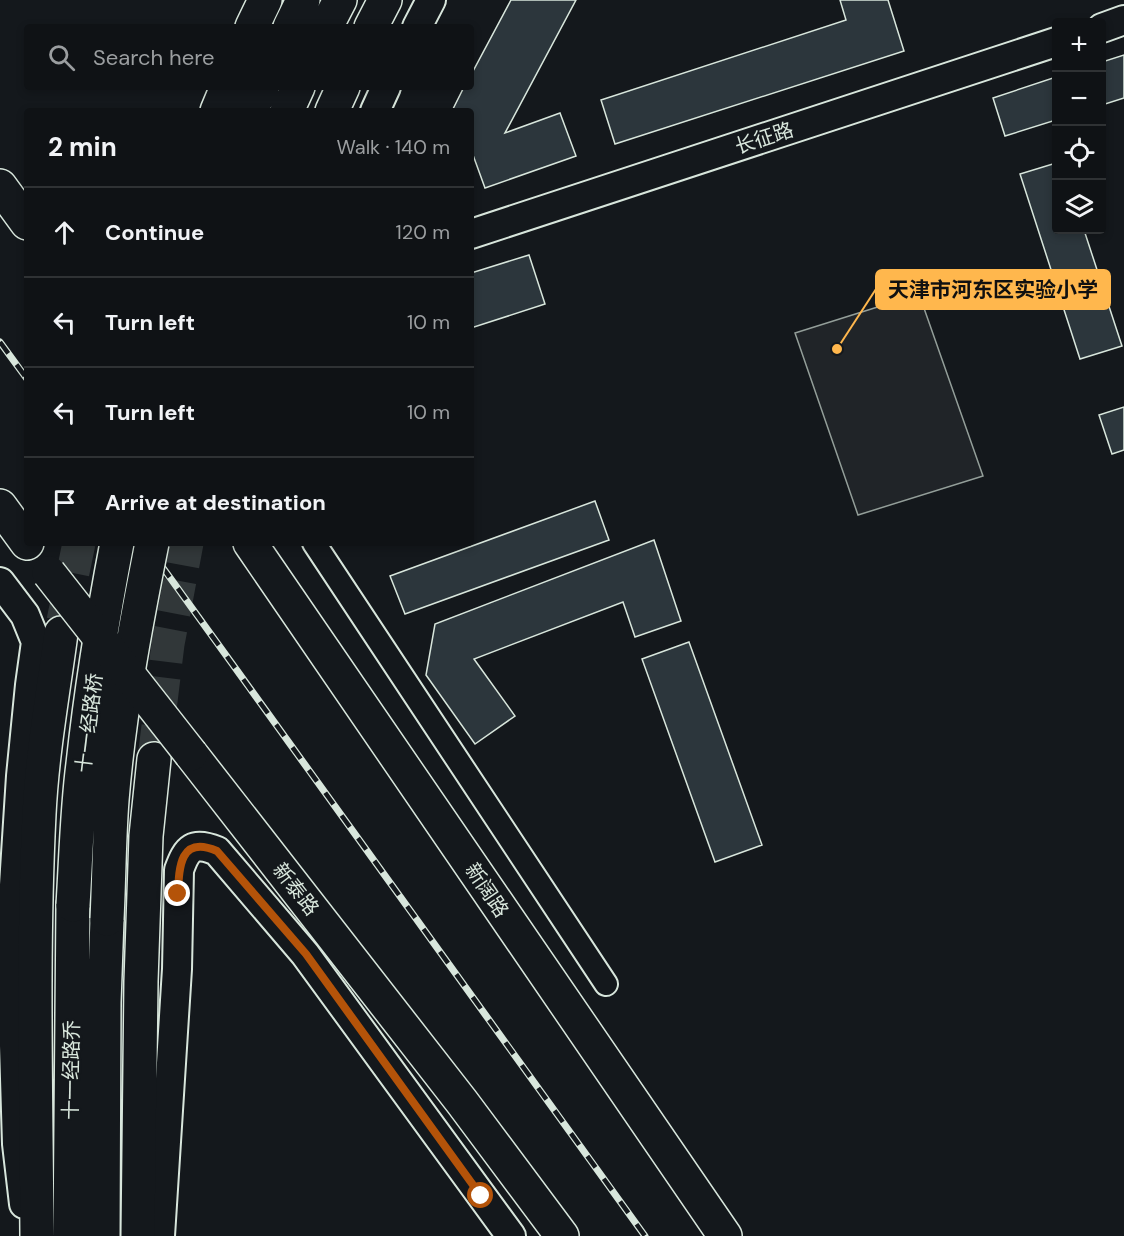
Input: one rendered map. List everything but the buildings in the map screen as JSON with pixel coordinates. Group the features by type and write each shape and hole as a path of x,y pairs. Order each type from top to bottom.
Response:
{"main road":[{"path":"253,24 265,0"},
{"path":"291,24 303,0"},
{"path":"328,24 340,0"},
{"path":"373,24 385,0"},
{"path":"218,108 225,90"},
{"path":"252,108 261,90"},
{"path":"288,108 297,90"},
{"path":"333,108 342,90"},
{"path":"0,186 24,219"},
{"name":"新泰路","path":"0,506 24,539"},
{"name":"新泰路","path":"29,546 462,1102 562,1236"},
{"name":"十一经路桥","path":"73,905 82,766 116,546"},
{"path":"104,1236 104,1013 112,800 137,616 151,546"},
{"name":"新阔路","path":"252,546 724,1236"},
{"path":"37,1236 35,947 39,812 46,742 48,638"},
{"path":"138,1236 141,981 146,836 154,759"},
{"name":"十一经路乔","path":"70,1236 73,905"}],"street":[{"path":"419,24 431,0"},
{"path":"1106,26 1124,20"},
{"name":"长征路","path":"474,233 1052,43"},
{"path":"316,546 606,984"},
{"path":"0,582 25,615 48,638 21,776 14,885 13,1013 17,1144 28,1236"},
{"path":"160,1236 177,969 179,870 184,855 197,846 217,851 306,954 511,1236"}],"shaded area":[{"path":"919,294 983,476 858,515 795,333"}],"tunnel":[{"path":"63,621 78,546"},
{"path":"154,759 168,644 186,546"}],"railway":[{"path":"0,342 24,375"},
{"path":"147,546 645,1236"}],"place":[{"name":"天津市河东区实验小学","path":"837,349"}],"route":[{"path":"178,894 179,870 184,855 197,846 217,851 306,954 481,1196"}]}
